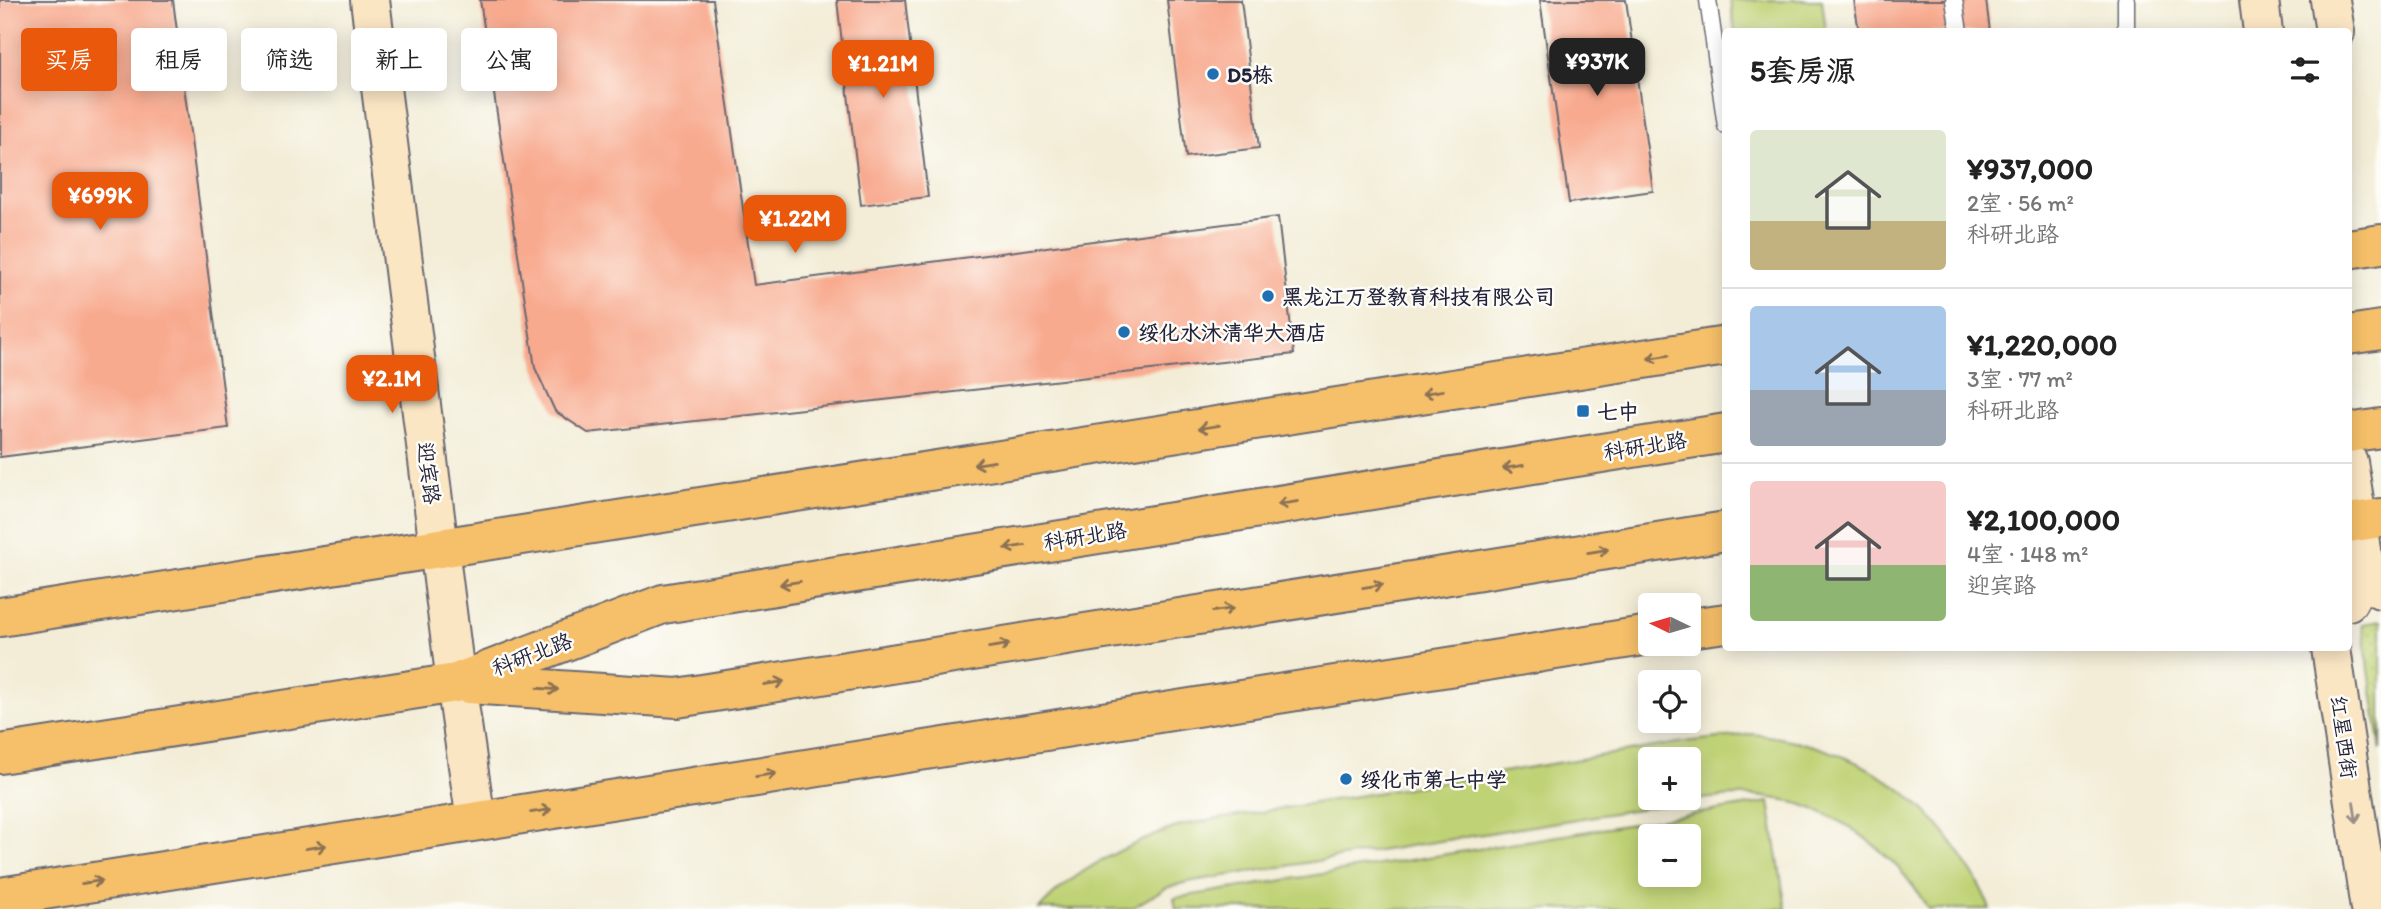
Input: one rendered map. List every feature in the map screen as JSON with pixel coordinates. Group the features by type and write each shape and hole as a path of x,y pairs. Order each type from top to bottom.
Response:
{"main road":[{"name":"迎宾路","path":"370,0 438,548 476,821"},
{"path":"2259,0 2262,28"},
{"path":"2330,0 2334,28"},
{"path":"2352,248 2381,244"},
{"path":"2352,334 2381,330"},
{"path":"0,617 1722,347"},
{"path":"2352,432 2381,428"},
{"name":"科研北路","path":"0,754 456,682 663,604 1722,434"},
{"path":"2352,478 2363,521 2365,587"},
{"name":"科研北路","path":"456,682 677,698 1722,532"},
{"path":"1701,626 1722,623"},
{"path":"0,897 1638,637"},
{"name":"红星西街","path":"2331,651 2370,909"}],"lane":[{"path":"1708,0 1722,97"},
{"path":"1954,0 1958,28"},
{"path":"2126,0 2126,28"}],"green space":[{"path":"1730,0 1822,0 1826,28 1735,28"},
{"path":"2381,621 2381,750 2362,624"},
{"path":"1753,734 1786,739 1847,758 1901,789 1924,810 1946,834 1976,879 1990,909 1928,909 1898,868 1880,850 1837,820 1790,801 1765,797 1701,799 1701,747 1654,747"},
{"path":"1638,750 1638,809 1187,882 1166,888 1130,909 1039,909 1070,881 1105,858 1182,825"},
{"path":"1769,802 1786,909 1176,909 1174,898"}],"building":[{"path":"0,0 173,0 177,28 131,28 131,91 185,91 228,428 0,457"},
{"path":"480,0 713,0 754,285 1278,217 1294,354 588,433 555,411 535,368 494,91 557,91 557,28 484,28"},
{"path":"837,0 905,0 928,197 861,205"},
{"name":"D5栋","path":"1167,0 1241,0 1259,148 1186,157"},
{"path":"1540,0 1626,0 1653,191 1569,203"},
{"path":"1854,0 1986,0 1990,28 1858,28"}],"place":[{"name":"D5栋","path":"1213,74"},
{"name":"黑龙江万登教育科技有限公司","path":"1268,296"},
{"name":"绥化水沐清华大酒店","path":"1124,332"},
{"name":"七中","path":"1583,411"},
{"name":"绥化市第七中学","path":"1346,779"}]}
